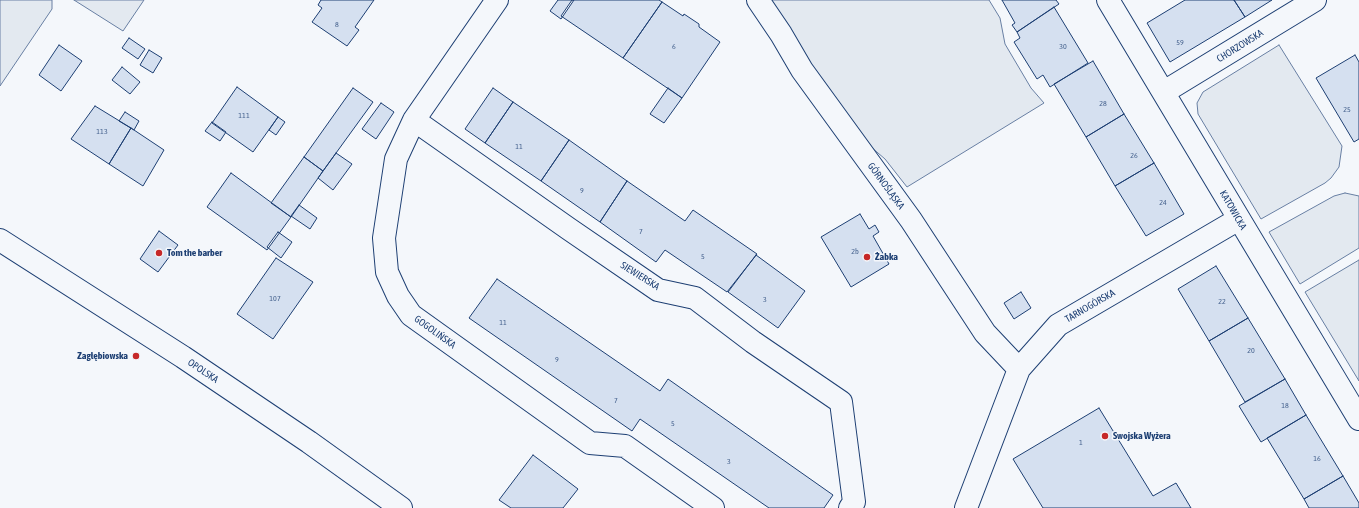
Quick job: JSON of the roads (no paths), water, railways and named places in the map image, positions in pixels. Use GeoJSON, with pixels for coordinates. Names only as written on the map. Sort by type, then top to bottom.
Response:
{"type":"FeatureCollection","features":[{"type":"Feature","properties":{"kind":"street","name":"GOGOLIŃSKA"},"geometry":{"type":"LineString","coordinates":[[497,0],[414,120],[396,159],[384,238],[387,272],[398,296],[412,315],[590,443],[625,446],[713,508]]}},
{"type":"Feature","properties":{"kind":"street","name":"GÓRNOŚLĄSKA"},"geometry":{"type":"LineString","coordinates":[[758,0],[781,34],[802,70],[907,215],[985,333],[1019,369]]}},
{"type":"Feature","properties":{"kind":"street","name":"KATOWICKA"},"geometry":{"type":"LineString","coordinates":[[1108,0],[1359,419]]}},
{"type":"Feature","properties":{"kind":"street","name":"CHORZOWSKA"},"geometry":{"type":"LineString","coordinates":[[1164,92],[1315,0]]}},
{"type":"Feature","properties":{"kind":"street","name":"SIEWIERSKA"},"geometry":{"type":"LineString","coordinates":[[414,120],[658,290],[694,298],[753,342],[841,402],[854,502],[850,508]]}},
{"type":"Feature","properties":{"kind":"street","name":"TARNOGÓRSKA"},"geometry":{"type":"LineString","coordinates":[[966,508],[1019,369],[1058,325],[1239,219]]}},
{"type":"Feature","properties":{"kind":"street","name":"OPOLSKA"},"geometry":{"type":"LineString","coordinates":[[0,240],[183,357],[309,442],[401,508]]}},
{"type":"Feature","properties":{"kind":"place","name":"Tom the barber"},"geometry":{"type":"Point","coordinates":[159,253]}},
{"type":"Feature","properties":{"kind":"place","name":"Żabka"},"geometry":{"type":"Point","coordinates":[867,257]}},
{"type":"Feature","properties":{"kind":"place","name":"Zagłębiowska"},"geometry":{"type":"Point","coordinates":[136,356]}},
{"type":"Feature","properties":{"kind":"place","name":"Swojska Wyżera"},"geometry":{"type":"Point","coordinates":[1105,436]}}]}
